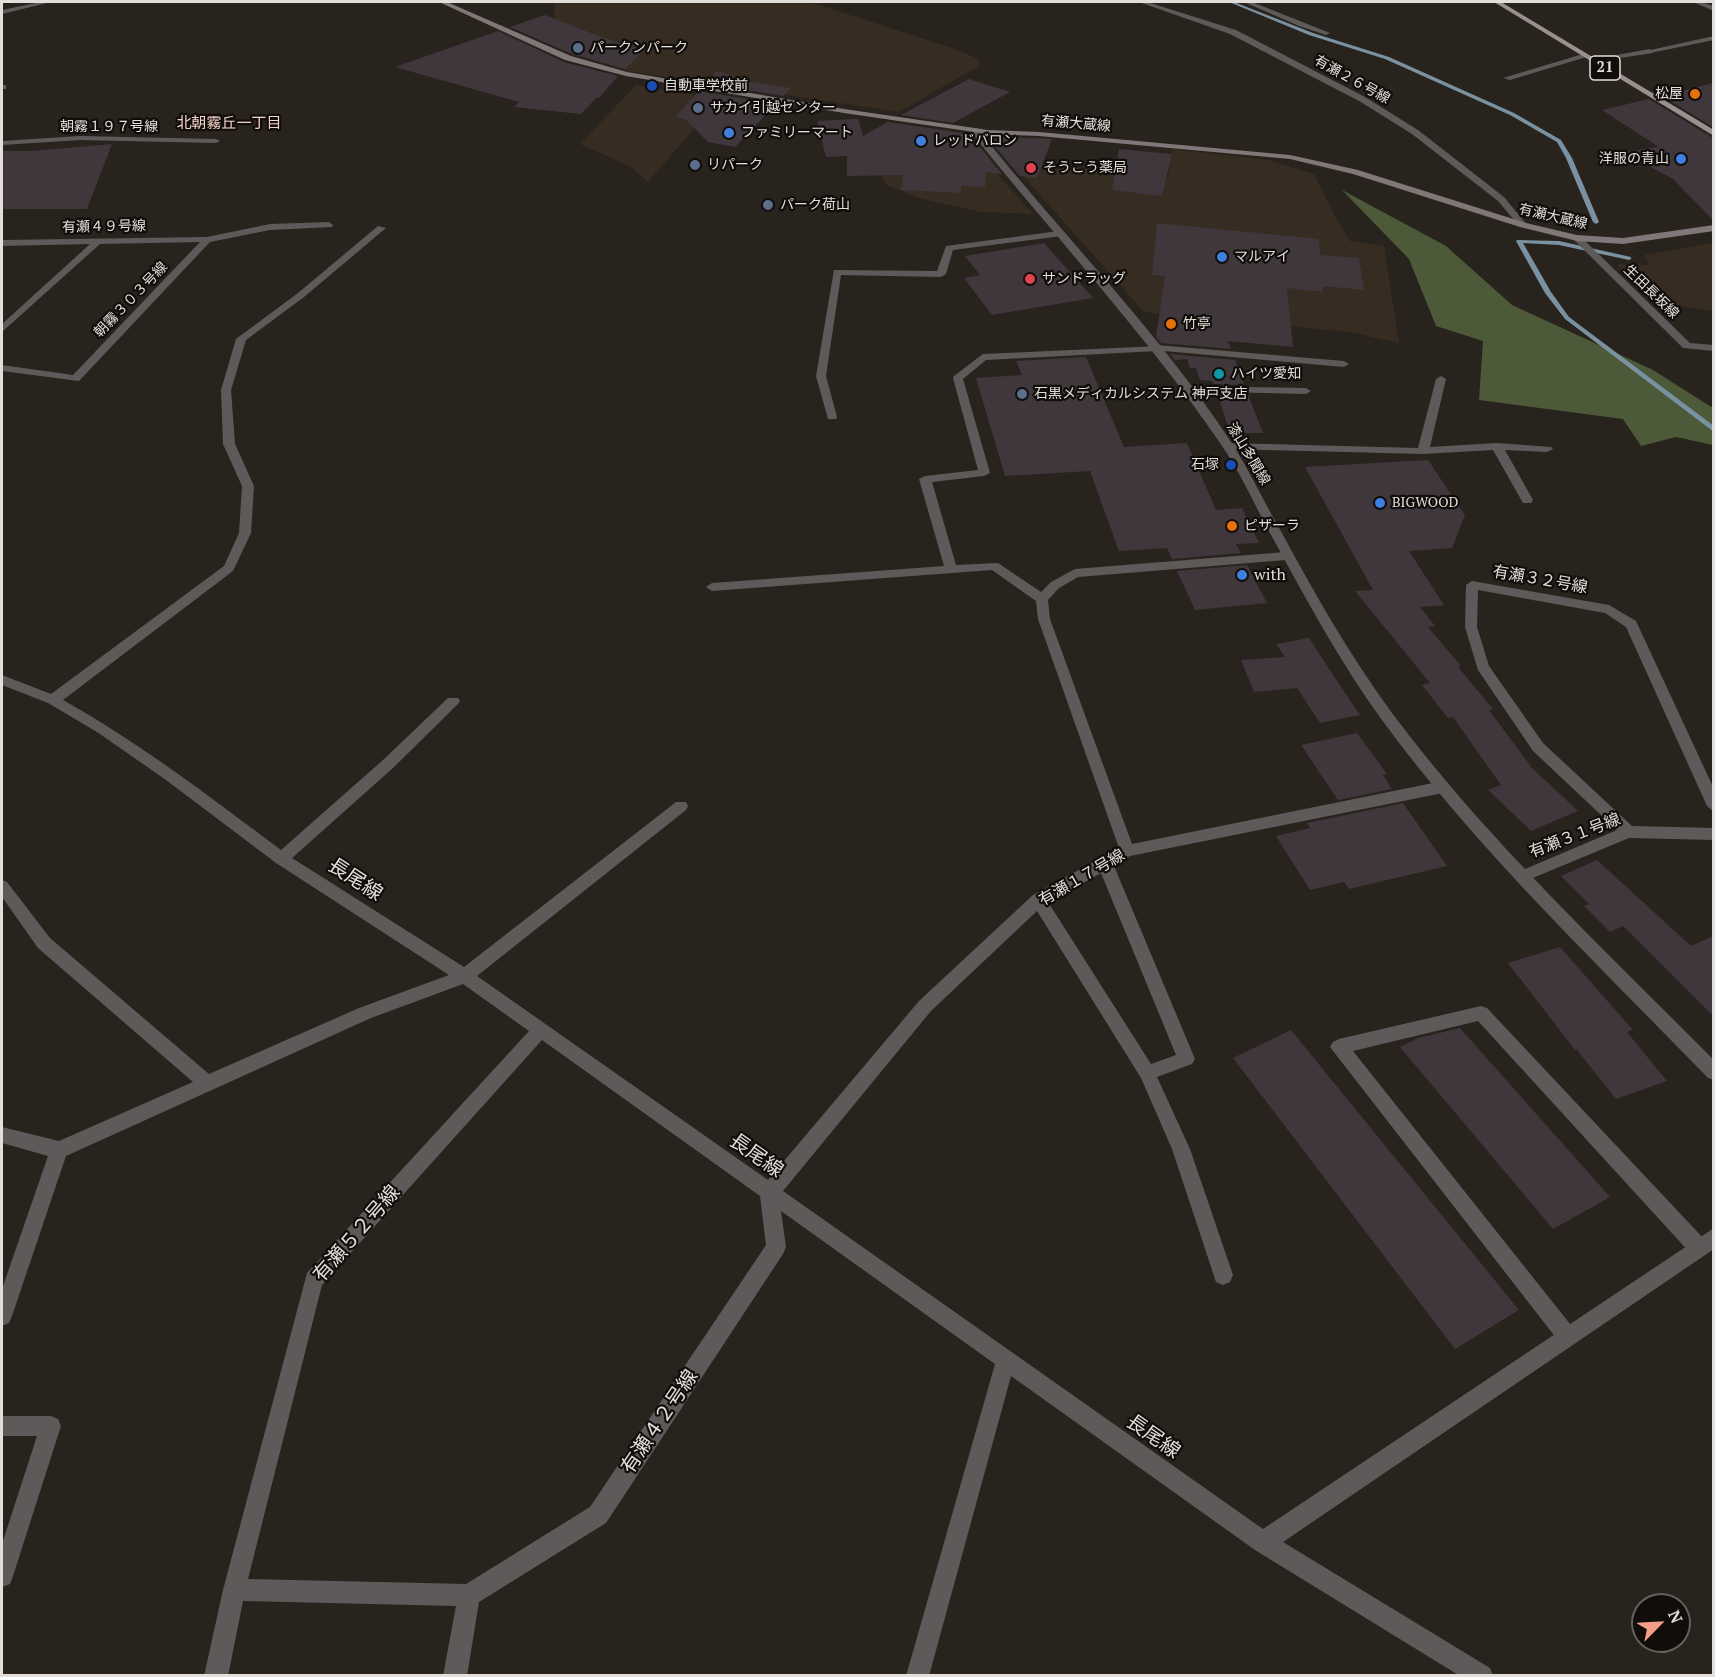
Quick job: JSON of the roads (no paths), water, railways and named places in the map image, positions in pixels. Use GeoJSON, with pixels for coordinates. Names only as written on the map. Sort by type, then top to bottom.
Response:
{"type":"FeatureCollection","features":[{"type":"Feature","properties":{"kind":"main road","name":"有瀬大蔵線"},"geometry":{"type":"LineString","coordinates":[[442,2],[568,58],[626,74],[844,111],[974,130],[1290,157],[1355,172],[1523,225],[1577,238],[1623,241],[1713,228]]}},
{"type":"Feature","properties":{"kind":"main road","name":"21"},"geometry":{"type":"LineString","coordinates":[[1497,2],[1713,134]]}},
{"type":"Feature","properties":{"kind":"street"},"geometry":{"type":"LineString","coordinates":[[2,12],[48,2]]}},
{"type":"Feature","properties":{"kind":"street","name":"有瀬２６号線"},"geometry":{"type":"LineString","coordinates":[[1142,2],[1233,32],[1362,99],[1415,132],[1501,199],[1523,225]]}},
{"type":"Feature","properties":{"kind":"street"},"geometry":{"type":"LineString","coordinates":[[1247,2],[1326,33]]}},
{"type":"Feature","properties":{"kind":"street"},"geometry":{"type":"LineString","coordinates":[[1696,2],[1713,9]]}},
{"type":"Feature","properties":{"kind":"street"},"geometry":{"type":"LineString","coordinates":[[1507,78],[1590,58],[1650,51],[1713,38]]}},
{"type":"Feature","properties":{"kind":"street","name":"漆山多聞線"},"geometry":{"type":"LineString","coordinates":[[974,130],[1157,348],[1228,446],[1286,556],[1330,632],[1387,716],[1443,787],[1523,876],[1713,1072]]}},
{"type":"Feature","properties":{"kind":"street","name":"朝霧１９７号線"},"geometry":{"type":"LineString","coordinates":[[2,143],[81,138],[216,141]]}},
{"type":"Feature","properties":{"kind":"street","name":"有瀬４９号線"},"geometry":{"type":"LineString","coordinates":[[2,243],[207,240],[270,227],[329,225]]}},
{"type":"Feature","properties":{"kind":"street"},"geometry":{"type":"LineString","coordinates":[[53,700],[229,568],[245,533],[248,486],[229,444],[226,390],[241,339],[301,295],[381,228]]}},
{"type":"Feature","properties":{"kind":"street"},"geometry":{"type":"LineString","coordinates":[[832,417],[821,376],[837,272],[941,274],[949,248],[1059,234]]}},
{"type":"Feature","properties":{"kind":"street","name":"生田長坂線"},"geometry":{"type":"LineString","coordinates":[[1577,238],[1687,346],[1713,348]]}},
{"type":"Feature","properties":{"kind":"street","name":"朝霧３０３号線"},"geometry":{"type":"LineString","coordinates":[[2,368],[75,379],[207,240]]}},
{"type":"Feature","properties":{"kind":"street"},"geometry":{"type":"LineString","coordinates":[[2,329],[98,241]]}},
{"type":"Feature","properties":{"kind":"street"},"geometry":{"type":"LineString","coordinates":[[951,570],[924,479],[984,473],[958,378],[983,357],[1157,348],[1344,364]]}},
{"type":"Feature","properties":{"kind":"street"},"geometry":{"type":"LineString","coordinates":[[1423,451],[1441,379]]}},
{"type":"Feature","properties":{"kind":"street"},"geometry":{"type":"LineString","coordinates":[[1187,389],[1306,391]]}},
{"type":"Feature","properties":{"kind":"street"},"geometry":{"type":"LineString","coordinates":[[1228,446],[1423,451],[1497,446],[1547,449]]}},
{"type":"Feature","properties":{"kind":"street"},"geometry":{"type":"LineString","coordinates":[[1497,446],[1527,500]]}},
{"type":"Feature","properties":{"kind":"street"},"geometry":{"type":"LineString","coordinates":[[1042,598],[1055,585],[1075,573],[1286,556]]}},
{"type":"Feature","properties":{"kind":"street"},"geometry":{"type":"LineString","coordinates":[[712,587],[994,566],[1042,598]]}},
{"type":"Feature","properties":{"kind":"street","name":"有瀬３２号線"},"geometry":{"type":"LineString","coordinates":[[1628,832],[1538,747],[1483,667],[1471,627],[1472,585],[1609,609],[1631,624],[1713,806]]}},
{"type":"Feature","properties":{"kind":"street"},"geometry":{"type":"LineString","coordinates":[[1042,598],[1044,619],[1127,851]]}},
{"type":"Feature","properties":{"kind":"street","name":"長尾線"},"geometry":{"type":"LineString","coordinates":[[2,680],[53,700],[102,728],[171,776],[281,859],[465,976],[1263,1542],[1482,1676]]}},
{"type":"Feature","properties":{"kind":"street"},"geometry":{"type":"LineString","coordinates":[[281,859],[388,764],[453,701]]}},
{"type":"Feature","properties":{"kind":"street","name":"有瀬１７号線"},"geometry":{"type":"LineString","coordinates":[[769,1193],[925,1006],[1039,901],[1127,851],[1443,787]]}},
{"type":"Feature","properties":{"kind":"street"},"geometry":{"type":"LineString","coordinates":[[2,1135],[58,1150],[365,1013],[465,976],[681,806]]}},
{"type":"Feature","properties":{"kind":"street","name":"有瀬３１号線"},"geometry":{"type":"LineString","coordinates":[[1523,876],[1628,832],[1713,834]]}},
{"type":"Feature","properties":{"kind":"street"},"geometry":{"type":"LineString","coordinates":[[1105,863],[1186,1059],[1147,1073]]}},
{"type":"Feature","properties":{"kind":"street"},"geometry":{"type":"LineString","coordinates":[[2,886],[44,943],[207,1083]]}},
{"type":"Feature","properties":{"kind":"street"},"geometry":{"type":"LineString","coordinates":[[1039,901],[1147,1073],[1181,1149],[1223,1275]]}},
{"type":"Feature","properties":{"kind":"street"},"geometry":{"type":"LineString","coordinates":[[1263,1542],[1706,1242],[1481,1013],[1339,1047],[1567,1336]]}},
{"type":"Feature","properties":{"kind":"street","name":"有瀬５２号線"},"geometry":{"type":"LineString","coordinates":[[234,1590],[314,1280],[540,1030]]}},
{"type":"Feature","properties":{"kind":"street"},"geometry":{"type":"LineString","coordinates":[[2,1316],[58,1150]]}},
{"type":"Feature","properties":{"kind":"street","name":"有瀬４２号線"},"geometry":{"type":"LineString","coordinates":[[469,1594],[598,1515],[776,1247],[769,1193]]}},
{"type":"Feature","properties":{"kind":"street"},"geometry":{"type":"LineString","coordinates":[[917,1676],[1006,1359]]}},
{"type":"Feature","properties":{"kind":"street"},"geometry":{"type":"LineString","coordinates":[[2,1426],[51,1426],[2,1576]]}},
{"type":"Feature","properties":{"kind":"street"},"geometry":{"type":"LineString","coordinates":[[216,1676],[234,1590],[469,1594],[456,1676]]}},
{"type":"Feature","properties":{"kind":"waterway"},"geometry":{"type":"LineString","coordinates":[[1231,2],[1311,34],[1387,58],[1512,114],[1559,141],[1569,158],[1596,222]]}},
{"type":"Feature","properties":{"kind":"waterway"},"geometry":{"type":"LineString","coordinates":[[1629,258],[1559,243],[1519,241],[1548,293],[1567,318],[1714,430]]}},
{"type":"Feature","properties":{"kind":"place","name":"パークンパーク"},"geometry":{"type":"Point","coordinates":[578,48]}},
{"type":"Feature","properties":{"kind":"place","name":"自動車学校前"},"geometry":{"type":"Point","coordinates":[652,86]}},
{"type":"Feature","properties":{"kind":"place","name":"松屋"},"geometry":{"type":"Point","coordinates":[1695,94]}},
{"type":"Feature","properties":{"kind":"place","name":"サカイ引越センター"},"geometry":{"type":"Point","coordinates":[698,108]}},
{"type":"Feature","properties":{"kind":"place","name":"ファミリーマート"},"geometry":{"type":"Point","coordinates":[729,133]}},
{"type":"Feature","properties":{"kind":"place","name":"レッドバロン"},"geometry":{"type":"Point","coordinates":[921,141]}},
{"type":"Feature","properties":{"kind":"place","name":"洋服の青山"},"geometry":{"type":"Point","coordinates":[1681,159]}},
{"type":"Feature","properties":{"kind":"place","name":"リパーク"},"geometry":{"type":"Point","coordinates":[695,165]}},
{"type":"Feature","properties":{"kind":"place","name":"そうこう薬局"},"geometry":{"type":"Point","coordinates":[1031,168]}},
{"type":"Feature","properties":{"kind":"place","name":"パーク荷山"},"geometry":{"type":"Point","coordinates":[768,205]}},
{"type":"Feature","properties":{"kind":"place","name":"マルアイ"},"geometry":{"type":"Point","coordinates":[1222,257]}},
{"type":"Feature","properties":{"kind":"place","name":"サンドラッグ"},"geometry":{"type":"Point","coordinates":[1030,279]}},
{"type":"Feature","properties":{"kind":"place","name":"竹亭"},"geometry":{"type":"Point","coordinates":[1171,324]}},
{"type":"Feature","properties":{"kind":"place","name":"ハイツ愛知"},"geometry":{"type":"Point","coordinates":[1219,374]}},
{"type":"Feature","properties":{"kind":"place","name":"石黒メディカルシステム 神戸支店"},"geometry":{"type":"Point","coordinates":[1022,394]}},
{"type":"Feature","properties":{"kind":"place","name":"石塚"},"geometry":{"type":"Point","coordinates":[1231,465]}},
{"type":"Feature","properties":{"kind":"place","name":"BIGWOOD"},"geometry":{"type":"Point","coordinates":[1380,503]}},
{"type":"Feature","properties":{"kind":"place","name":"ピザーラ"},"geometry":{"type":"Point","coordinates":[1232,526]}},
{"type":"Feature","properties":{"kind":"place","name":"with"},"geometry":{"type":"Point","coordinates":[1242,575]}},
{"type":"Feature","properties":{"kind":"district","name":"北朝霧丘一丁目"},"geometry":{"type":"Point","coordinates":[229,124]}}]}
